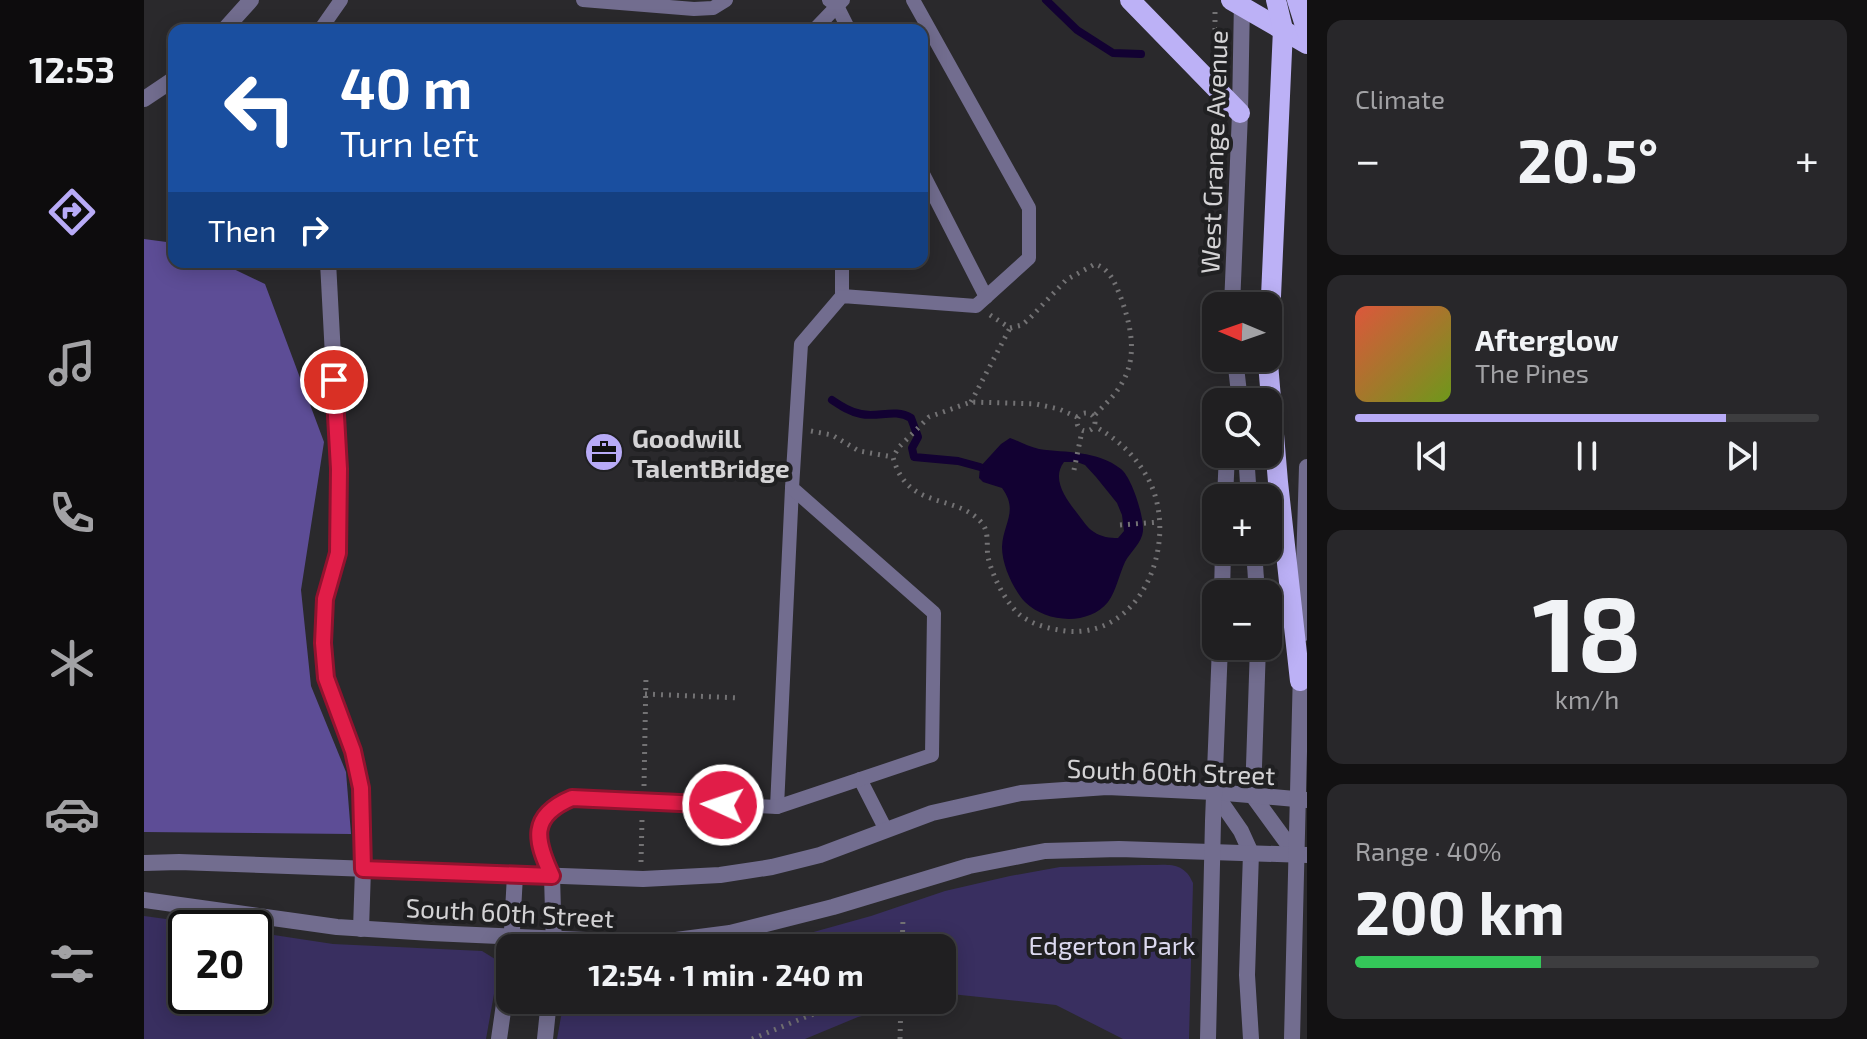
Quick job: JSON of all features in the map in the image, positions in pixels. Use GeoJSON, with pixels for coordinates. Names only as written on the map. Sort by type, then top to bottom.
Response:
{"type":"FeatureCollection","features":[{"type":"Feature","properties":{"kind":"main road"},"geometry":{"type":"LineString","coordinates":[[1130,0],[1240,113]]}},
{"type":"Feature","properties":{"kind":"main road"},"geometry":{"type":"LineString","coordinates":[[1237,3],[1307,44]]}},
{"type":"Feature","properties":{"kind":"main road"},"geometry":{"type":"LineString","coordinates":[[1292,4],[1283,29],[1268,363],[1300,681]]}},
{"type":"Feature","properties":{"kind":"main road"},"geometry":{"type":"LineString","coordinates":[[1292,4],[1307,32]]}},
{"type":"Feature","properties":{"kind":"street"},"geometry":{"type":"LineString","coordinates":[[229,24],[251,0]]}},
{"type":"Feature","properties":{"kind":"street","name":"West Grange Avenue"},"geometry":{"type":"LineString","coordinates":[[1233,292],[1240,113],[1237,3]]}},
{"type":"Feature","properties":{"kind":"street"},"geometry":{"type":"LineString","coordinates":[[144,99],[168,83]]}},
{"type":"Feature","properties":{"kind":"street"},"geometry":{"type":"LineString","coordinates":[[328,268],[339,469],[338,553],[325,599],[323,643],[326,678],[353,751],[361,788],[361,929]]}},
{"type":"Feature","properties":{"kind":"street"},"geometry":{"type":"LineString","coordinates":[[1292,1039],[1301,855],[1303,733],[1300,681],[1307,467]]}},
{"type":"Feature","properties":{"kind":"street"},"geometry":{"type":"LineString","coordinates":[[1208,1039],[1219,660]]}},
{"type":"Feature","properties":{"kind":"street"},"geometry":{"type":"LineString","coordinates":[[1258,660],[1253,796],[1301,855]]}},
{"type":"Feature","properties":{"kind":"street","name":"South 60th Street"},"geometry":{"type":"LineString","coordinates":[[144,863],[643,879],[720,875],[820,855],[932,813],[1021,793],[1107,787],[1302,800]]}},
{"type":"Feature","properties":{"kind":"street"},"geometry":{"type":"LineString","coordinates":[[1214,792],[1241,831],[1251,853],[1247,975],[1251,1039]]}},
{"type":"Feature","properties":{"kind":"street","name":"South 60th Street"},"geometry":{"type":"LineString","coordinates":[[722,934],[833,907],[969,866],[1045,851],[1119,849],[1301,855]]}},
{"type":"Feature","properties":{"kind":"street"},"geometry":{"type":"LineString","coordinates":[[512,934],[515,875]]}},
{"type":"Feature","properties":{"kind":"street"},"geometry":{"type":"LineString","coordinates":[[552,876],[554,934]]}},
{"type":"Feature","properties":{"kind":"street","name":"South 60th Street"},"geometry":{"type":"LineString","coordinates":[[144,900],[337,927],[496,941]]}},
{"type":"Feature","properties":{"kind":"street"},"geometry":{"type":"LineString","coordinates":[[499,1039],[503,1014]]}},
{"type":"Feature","properties":{"kind":"street"},"geometry":{"type":"LineString","coordinates":[[545,1039],[548,1014]]}},
{"type":"Feature","properties":{"kind":"lane"},"geometry":{"type":"LineString","coordinates":[[324,24],[341,0]]}},
{"type":"Feature","properties":{"kind":"lane"},"geometry":{"type":"LineString","coordinates":[[583,0],[694,9],[713,8],[726,0]]}},
{"type":"Feature","properties":{"kind":"lane"},"geometry":{"type":"LineString","coordinates":[[913,0],[926,24]]}},
{"type":"Feature","properties":{"kind":"lane"},"geometry":{"type":"LineString","coordinates":[[819,24],[836,2],[846,24]]}},
{"type":"Feature","properties":{"kind":"lane"},"geometry":{"type":"LineString","coordinates":[[842,296],[981,301],[1029,258],[1029,208],[928,27]]}},
{"type":"Feature","properties":{"kind":"lane"},"geometry":{"type":"LineString","coordinates":[[928,185],[981,301]]}},
{"type":"Feature","properties":{"kind":"lane"},"geometry":{"type":"LineString","coordinates":[[777,807],[801,344],[842,296],[842,268]]}},
{"type":"Feature","properties":{"kind":"lane"},"geometry":{"type":"LineString","coordinates":[[552,876],[543,856],[539,831],[544,815],[555,805],[572,798],[777,807],[932,755],[934,613],[792,488]]}},
{"type":"Feature","properties":{"kind":"lane"},"geometry":{"type":"LineString","coordinates":[[860,779],[886,830]]}},
{"type":"Feature","properties":{"kind":"path"},"geometry":{"type":"LineString","coordinates":[[1223,34],[1215,29],[1237,3]]}},
{"type":"Feature","properties":{"kind":"path"},"geometry":{"type":"LineString","coordinates":[[971,402],[1010,328],[1022,325],[1066,280],[1095,264],[1105,268],[1116,285],[1132,333],[1132,352],[1121,386],[1093,417],[1094,426]]}},
{"type":"Feature","properties":{"kind":"path"},"geometry":{"type":"LineString","coordinates":[[981,301],[1010,328]]}},
{"type":"Feature","properties":{"kind":"path"},"geometry":{"type":"LineString","coordinates":[[1093,417],[1086,413],[1077,417],[1036,404],[971,402],[929,417],[893,457],[895,465],[916,493],[962,510],[985,526],[992,570],[1007,598],[1020,614],[1056,630],[1073,632],[1114,621],[1139,597],[1150,579],[1157,556],[1159,522],[1148,477],[1126,447],[1094,426]]}},
{"type":"Feature","properties":{"kind":"path"},"geometry":{"type":"LineString","coordinates":[[1077,417],[1077,426],[1082,431]]}},
{"type":"Feature","properties":{"kind":"path"},"geometry":{"type":"LineString","coordinates":[[1082,431],[1094,426]]}},
{"type":"Feature","properties":{"kind":"path"},"geometry":{"type":"LineString","coordinates":[[796,431],[822,432],[859,451],[893,457]]}},
{"type":"Feature","properties":{"kind":"path"},"geometry":{"type":"LineString","coordinates":[[1074,470],[1082,431]]}},
{"type":"Feature","properties":{"kind":"path"},"geometry":{"type":"LineString","coordinates":[[1120,525],[1159,522]]}},
{"type":"Feature","properties":{"kind":"path"},"geometry":{"type":"LineString","coordinates":[[643,879],[646,676]]}},
{"type":"Feature","properties":{"kind":"path"},"geometry":{"type":"LineString","coordinates":[[645,694],[740,698]]}},
{"type":"Feature","properties":{"kind":"path"},"geometry":{"type":"LineString","coordinates":[[902,934],[903,919]]}},
{"type":"Feature","properties":{"kind":"path"},"geometry":{"type":"LineString","coordinates":[[752,1039],[814,1014]]}},
{"type":"Feature","properties":{"kind":"path"},"geometry":{"type":"LineString","coordinates":[[900,1039],[901,1014]]}},
{"type":"Feature","properties":{"kind":"green space","name":"Edgerton Park"},"geometry":{"type":"Polygon","coordinates":[[[1165,865],[1178,867],[1189,875],[1193,883],[1189,1039],[1123,1039],[1056,1005],[956,995],[956,934],[806,934],[945,891],[1060,867],[1165,865]]]}},
{"type":"Feature","properties":{"kind":"green space"},"geometry":{"type":"Polygon","coordinates":[[[144,916],[168,919],[168,1014],[272,1014],[272,935],[333,944],[482,951],[495,959],[496,983],[486,1039],[144,1039],[144,916]]]}},
{"type":"Feature","properties":{"kind":"green space"},"geometry":{"type":"Polygon","coordinates":[[[561,1014],[870,1014],[805,1039],[557,1039],[561,1014]]]}},
{"type":"Feature","properties":{"kind":"shaded area"},"geometry":{"type":"Polygon","coordinates":[[[144,239],[168,242],[168,268],[232,268],[265,284],[324,442],[301,590],[311,686],[346,772],[351,834],[144,832],[144,239]]]}},
{"type":"Feature","properties":{"kind":"shaded area"},"geometry":{"type":"Polygon","coordinates":[[[1010,438],[1039,449],[1092,455],[1121,469],[1129,480],[1142,516],[1142,535],[1125,562],[1111,598],[1100,610],[1079,618],[1055,618],[1034,609],[1016,590],[1002,554],[1010,510],[1007,496],[1002,488],[979,478],[980,467],[1010,438]],[[1064,462],[1060,468],[1060,482],[1065,495],[1091,530],[1118,538],[1124,531],[1117,503],[1085,465],[1064,462]]]}},
{"type":"Feature","properties":{"kind":"waterway"},"geometry":{"type":"LineString","coordinates":[[1046,0],[1077,30],[1113,53],[1141,54]]}},
{"type":"Feature","properties":{"kind":"waterway"},"geometry":{"type":"LineString","coordinates":[[832,400],[861,414],[893,413],[911,418],[918,437],[912,448],[914,457],[958,461],[980,467]]}},
{"type":"Feature","properties":{"kind":"place","name":"Goodwill TalentBridge"},"geometry":{"type":"Point","coordinates":[604,452]}},
{"type":"Feature","properties":{"kind":"route"},"geometry":{"type":"LineString","coordinates":[[334,380],[339,469],[338,553],[325,599],[323,643],[326,678],[353,751],[361,788],[363,869],[552,876],[543,856],[539,831],[544,815],[555,805],[572,798],[723,805]]}}]}
